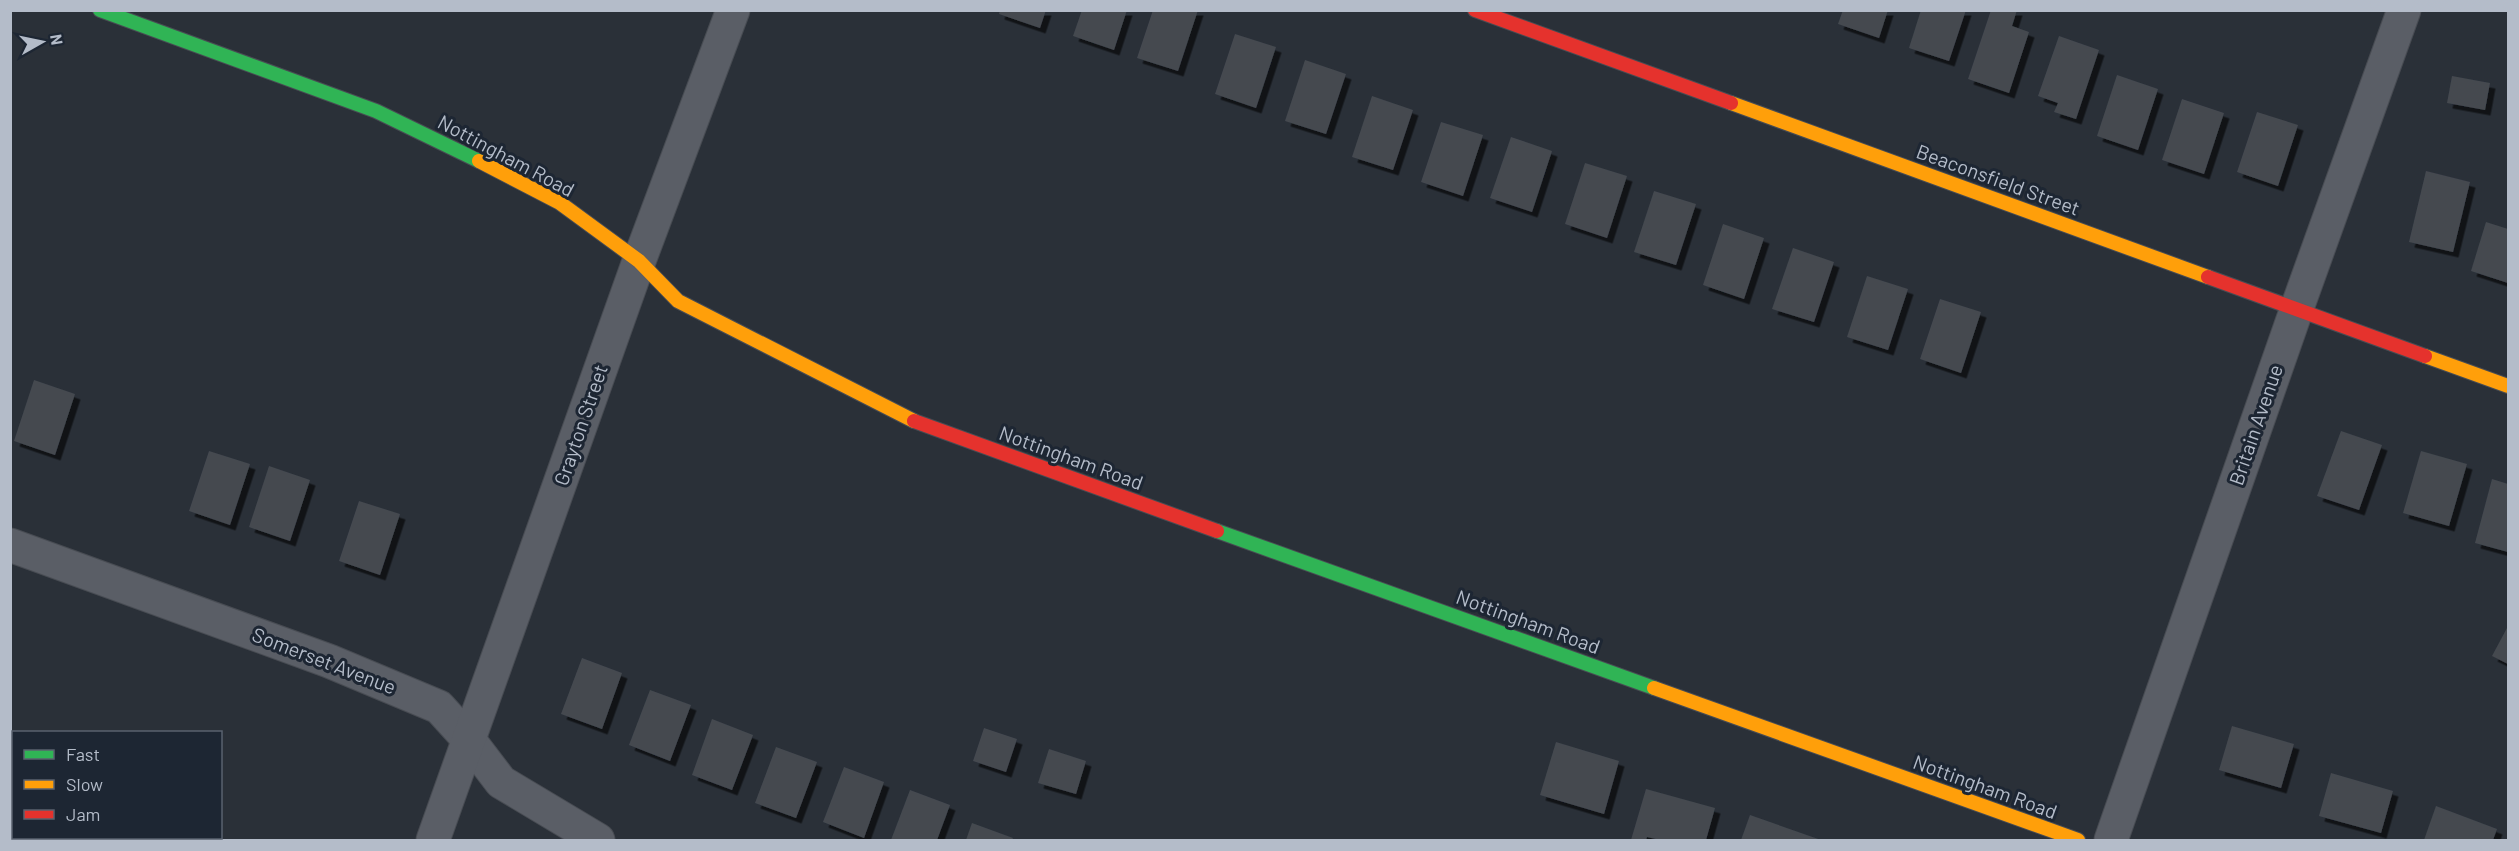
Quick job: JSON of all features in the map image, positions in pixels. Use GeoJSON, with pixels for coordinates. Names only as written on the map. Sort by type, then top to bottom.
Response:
{"type":"FeatureCollection","features":[{"type":"Feature","properties":{"kind":"street","name":"Nottingham Road"},"geometry":{"type":"LineString","coordinates":[[100,10],[376,111],[560,203],[639,261],[678,301],[922,425],[2078,840]]}},
{"type":"Feature","properties":{"kind":"street","name":"Grayton Street"},"geometry":{"type":"LineString","coordinates":[[433,840],[639,261],[733,10]]}},
{"type":"Feature","properties":{"kind":"street","name":"Beaconsfield Street"},"geometry":{"type":"LineString","coordinates":[[1475,10],[2508,386]]}},
{"type":"Feature","properties":{"kind":"street","name":"Britain Avenue"},"geometry":{"type":"LineString","coordinates":[[2111,840],[2404,10]]}},
{"type":"Feature","properties":{"kind":"street","name":"Somerset Avenue"},"geometry":{"type":"LineString","coordinates":[[10,545],[328,661],[439,707],[469,740],[501,782],[598,840]]}},
{"type":"Feature","properties":{"kind":"building"},"geometry":{"type":"Polygon","coordinates":[[[1000,10],[1046,10],[1040,28],[999,14],[1000,10]]]}},
{"type":"Feature","properties":{"kind":"building"},"geometry":{"type":"Polygon","coordinates":[[[1082,10],[1127,10],[1114,50],[1073,36],[1082,10]]]}},
{"type":"Feature","properties":{"kind":"building"},"geometry":{"type":"Polygon","coordinates":[[[1153,10],[1198,10],[1178,71],[1137,58],[1153,10]]]}},
{"type":"Feature","properties":{"kind":"building"},"geometry":{"type":"Polygon","coordinates":[[[1843,10],[1888,10],[1879,38],[1838,24],[1843,10]]]}},
{"type":"Feature","properties":{"kind":"building"},"geometry":{"type":"Polygon","coordinates":[[[1921,10],[1966,10],[1949,61],[1909,48],[1921,10]]]}},
{"type":"Feature","properties":{"kind":"building"},"geometry":{"type":"Polygon","coordinates":[[[1991,10],[2017,10],[2012,26],[2029,32],[2009,93],[1968,79],[1991,10]]]}},
{"type":"Feature","properties":{"kind":"building"},"geometry":{"type":"Polygon","coordinates":[[[1235,34],[1276,47],[1256,108],[1215,94],[1235,34]]]}},
{"type":"Feature","properties":{"kind":"building"},"geometry":{"type":"Polygon","coordinates":[[[2059,36],[2099,50],[2076,119],[2054,112],[2058,103],[2038,96],[2059,36]]]}},
{"type":"Feature","properties":{"kind":"building"},"geometry":{"type":"Polygon","coordinates":[[[1305,60],[1346,74],[1326,134],[1285,121],[1305,60]]]}},
{"type":"Feature","properties":{"kind":"building"},"geometry":{"type":"Polygon","coordinates":[[[2117,75],[2158,89],[2138,150],[2097,136],[2117,75]]]}},
{"type":"Feature","properties":{"kind":"building"},"geometry":{"type":"Polygon","coordinates":[[[2452,76],[2490,83],[2485,110],[2447,103],[2452,76]]]}},
{"type":"Feature","properties":{"kind":"building"},"geometry":{"type":"Polygon","coordinates":[[[1372,96],[1413,110],[1393,170],[1352,157],[1372,96]]]}},
{"type":"Feature","properties":{"kind":"building"},"geometry":{"type":"Polygon","coordinates":[[[2182,99],[2224,113],[2204,174],[2162,160],[2182,99]]]}},
{"type":"Feature","properties":{"kind":"building"},"geometry":{"type":"Polygon","coordinates":[[[2257,112],[2298,125],[2278,186],[2237,172],[2257,112]]]}},
{"type":"Feature","properties":{"kind":"building"},"geometry":{"type":"Polygon","coordinates":[[[1441,122],[1483,135],[1463,196],[1421,182],[1441,122]]]}},
{"type":"Feature","properties":{"kind":"building"},"geometry":{"type":"Polygon","coordinates":[[[1511,137],[1552,151],[1532,212],[1490,198],[1511,137]]]}},
{"type":"Feature","properties":{"kind":"building"},"geometry":{"type":"Polygon","coordinates":[[[1585,163],[1627,176],[1607,238],[1565,224],[1585,163]]]}},
{"type":"Feature","properties":{"kind":"building"},"geometry":{"type":"Polygon","coordinates":[[[2426,171],[2470,182],[2453,252],[2409,242],[2426,171]]]}},
{"type":"Feature","properties":{"kind":"building"},"geometry":{"type":"Polygon","coordinates":[[[1654,191],[1696,204],[1676,265],[1634,252],[1654,191]]]}},
{"type":"Feature","properties":{"kind":"building"},"geometry":{"type":"Polygon","coordinates":[[[2486,222],[2508,229],[2508,283],[2471,271],[2486,222]]]}},
{"type":"Feature","properties":{"kind":"building"},"geometry":{"type":"Polygon","coordinates":[[[1723,224],[1764,238],[1744,299],[1703,285],[1723,224]]]}},
{"type":"Feature","properties":{"kind":"building"},"geometry":{"type":"Polygon","coordinates":[[[1793,248],[1834,262],[1814,322],[1772,309],[1793,248]]]}},
{"type":"Feature","properties":{"kind":"building"},"geometry":{"type":"Polygon","coordinates":[[[1867,276],[1908,289],[1888,350],[1847,337],[1867,276]]]}},
{"type":"Feature","properties":{"kind":"building"},"geometry":{"type":"Polygon","coordinates":[[[1940,299],[1981,312],[1961,373],[1920,359],[1940,299]]]}},
{"type":"Feature","properties":{"kind":"building"},"geometry":{"type":"Polygon","coordinates":[[[34,380],[75,394],[55,455],[14,441],[34,380]]]}},
{"type":"Feature","properties":{"kind":"building"},"geometry":{"type":"Polygon","coordinates":[[[2341,431],[2382,445],[2359,510],[2317,496],[2341,431]]]}},
{"type":"Feature","properties":{"kind":"building"},"geometry":{"type":"Polygon","coordinates":[[[209,451],[250,464],[230,525],[189,511],[209,451]]]}},
{"type":"Feature","properties":{"kind":"building"},"geometry":{"type":"Polygon","coordinates":[[[2421,451],[2467,464],[2449,526],[2403,513],[2421,451]]]}},
{"type":"Feature","properties":{"kind":"building"},"geometry":{"type":"Polygon","coordinates":[[[269,466],[310,480],[290,541],[249,527],[269,466]]]}},
{"type":"Feature","properties":{"kind":"building"},"geometry":{"type":"Polygon","coordinates":[[[2492,479],[2508,484],[2508,552],[2475,543],[2492,479]]]}},
{"type":"Feature","properties":{"kind":"building"},"geometry":{"type":"Polygon","coordinates":[[[359,501],[400,514],[380,575],[339,561],[359,501]]]}},
{"type":"Feature","properties":{"kind":"building"},"geometry":{"type":"Polygon","coordinates":[[[2508,628],[2508,664],[2492,656],[2508,628]]]}},
{"type":"Feature","properties":{"kind":"building"},"geometry":{"type":"Polygon","coordinates":[[[582,658],[622,673],[602,729],[561,714],[582,658]]]}},
{"type":"Feature","properties":{"kind":"building"},"geometry":{"type":"Polygon","coordinates":[[[650,690],[691,705],[670,761],[629,745],[650,690]]]}},
{"type":"Feature","properties":{"kind":"building"},"geometry":{"type":"Polygon","coordinates":[[[712,719],[753,735],[732,790],[692,775],[712,719]]]}},
{"type":"Feature","properties":{"kind":"building"},"geometry":{"type":"Polygon","coordinates":[[[2232,726],[2294,744],[2281,788],[2219,770],[2232,726]]]}},
{"type":"Feature","properties":{"kind":"building"},"geometry":{"type":"Polygon","coordinates":[[[984,728],[1017,739],[1006,772],[973,761],[984,728]]]}},
{"type":"Feature","properties":{"kind":"building"},"geometry":{"type":"Polygon","coordinates":[[[1556,742],[1619,761],[1604,814],[1540,795],[1556,742]]]}},
{"type":"Feature","properties":{"kind":"building"},"geometry":{"type":"Polygon","coordinates":[[[776,747],[817,762],[796,818],[755,803],[776,747]]]}},
{"type":"Feature","properties":{"kind":"building"},"geometry":{"type":"Polygon","coordinates":[[[1049,749],[1086,761],[1076,794],[1038,783],[1049,749]]]}},
{"type":"Feature","properties":{"kind":"building"},"geometry":{"type":"Polygon","coordinates":[[[844,767],[884,782],[864,838],[823,822],[844,767]]]}},
{"type":"Feature","properties":{"kind":"building"},"geometry":{"type":"Polygon","coordinates":[[[2331,773],[2393,791],[2381,833],[2319,816],[2331,773]]]}},
{"type":"Feature","properties":{"kind":"building"},"geometry":{"type":"Polygon","coordinates":[[[1646,789],[1715,808],[1706,840],[1660,840],[1647,837],[1646,840],[1631,840],[1646,789]]]}},
{"type":"Feature","properties":{"kind":"building"},"geometry":{"type":"Polygon","coordinates":[[[910,790],[950,805],[937,840],[891,840],[910,790]]]}},
{"type":"Feature","properties":{"kind":"building"},"geometry":{"type":"Polygon","coordinates":[[[2436,806],[2497,829],[2493,840],[2424,840],[2436,806]]]}},
{"type":"Feature","properties":{"kind":"building"},"geometry":{"type":"Polygon","coordinates":[[[1750,815],[1821,840],[1741,840],[1750,815]]]}},
{"type":"Feature","properties":{"kind":"building"},"geometry":{"type":"Polygon","coordinates":[[[972,823],[1013,838],[1012,840],[966,840],[972,823]]]}},
{"type":"Feature","properties":{"kind":"traffic: fast"},"geometry":{"type":"LineString","coordinates":[[100,10],[376,111],[479,161]]}},
{"type":"Feature","properties":{"kind":"traffic: fast"},"geometry":{"type":"LineString","coordinates":[[1217,531],[1654,688]]}},
{"type":"Feature","properties":{"kind":"traffic: slow"},"geometry":{"type":"LineString","coordinates":[[1731,103],[2208,277]]}},
{"type":"Feature","properties":{"kind":"traffic: slow"},"geometry":{"type":"LineString","coordinates":[[479,161],[560,203],[639,261],[678,301],[914,421]]}},
{"type":"Feature","properties":{"kind":"traffic: slow"},"geometry":{"type":"LineString","coordinates":[[2425,356],[2508,386]]}},
{"type":"Feature","properties":{"kind":"traffic: slow"},"geometry":{"type":"LineString","coordinates":[[1654,688],[2078,840]]}},
{"type":"Feature","properties":{"kind":"traffic: jam"},"geometry":{"type":"LineString","coordinates":[[1475,10],[1731,103]]}},
{"type":"Feature","properties":{"kind":"traffic: jam"},"geometry":{"type":"LineString","coordinates":[[2208,277],[2425,356]]}},
{"type":"Feature","properties":{"kind":"traffic: jam"},"geometry":{"type":"LineString","coordinates":[[914,421],[1217,531]]}}]}
